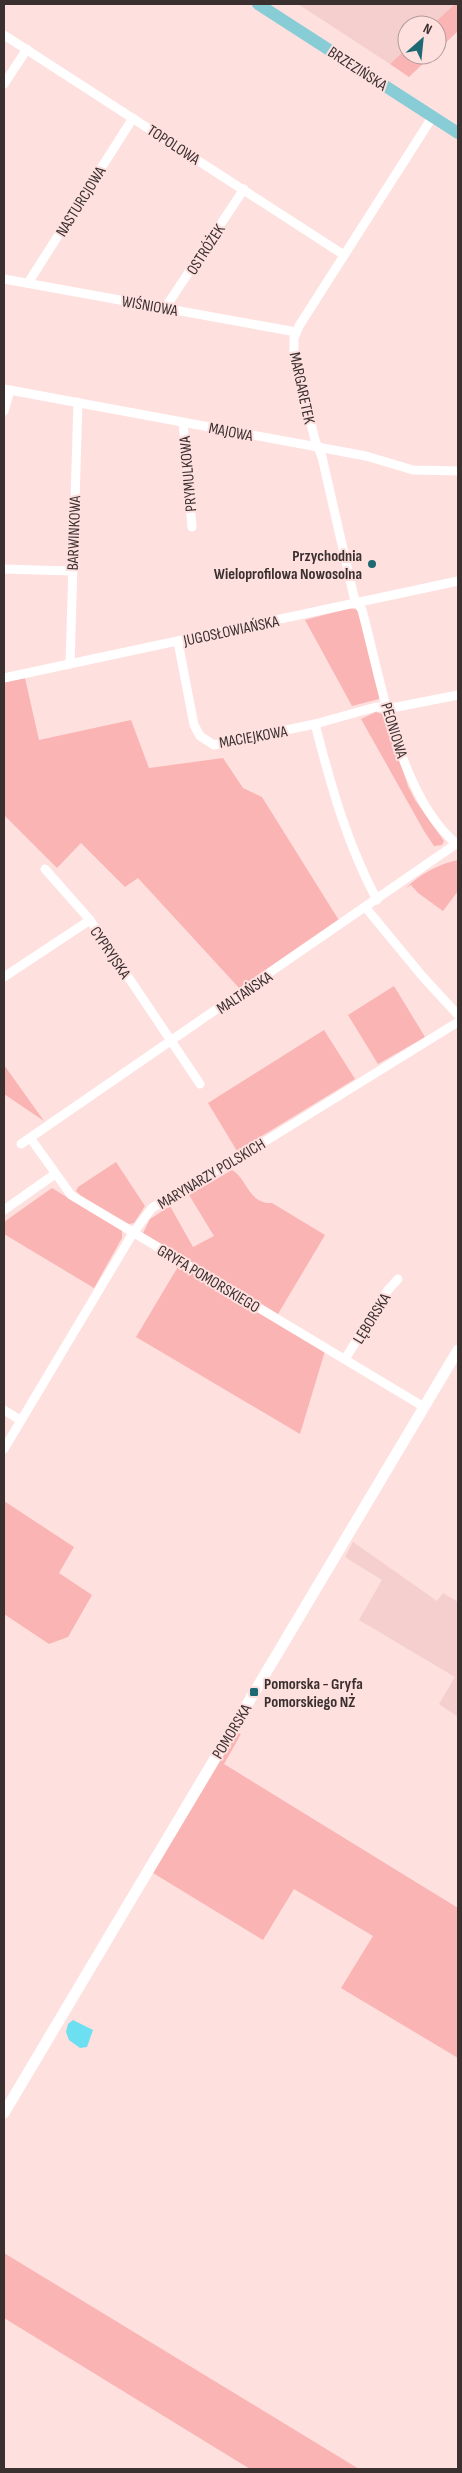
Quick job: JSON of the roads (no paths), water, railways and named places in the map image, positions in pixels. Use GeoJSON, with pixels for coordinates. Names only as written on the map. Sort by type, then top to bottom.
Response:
{"type":"FeatureCollection","features":[{"type":"Feature","properties":{"kind":"main road","name":"BRZEZIŃSKA"},"geometry":{"type":"LineString","coordinates":[[258,4],[458,133]]}},
{"type":"Feature","properties":{"kind":"street","name":"TOPOLOWA"},"geometry":{"type":"LineString","coordinates":[[4,35],[344,255]]}},
{"type":"Feature","properties":{"kind":"street"},"geometry":{"type":"LineString","coordinates":[[4,84],[26,49]]}},
{"type":"Feature","properties":{"kind":"street","name":"MARGARETEK"},"geometry":{"type":"LineString","coordinates":[[358,603],[354,597],[322,457],[294,353],[296,332],[433,116]]}},
{"type":"Feature","properties":{"kind":"street","name":"NASTURCJOWA"},"geometry":{"type":"LineString","coordinates":[[28,283],[133,118]]}},
{"type":"Feature","properties":{"kind":"street","name":"OSTRÓŻEK"},"geometry":{"type":"LineString","coordinates":[[165,308],[244,189]]}},
{"type":"Feature","properties":{"kind":"street","name":"WIŚNIOWA"},"geometry":{"type":"LineString","coordinates":[[4,279],[296,332]]}},
{"type":"Feature","properties":{"kind":"street"},"geometry":{"type":"LineString","coordinates":[[4,411],[7,389]]}},
{"type":"Feature","properties":{"kind":"street","name":"MAJOWA"},"geometry":{"type":"LineString","coordinates":[[7,389],[377,458],[413,470],[458,471]]}},
{"type":"Feature","properties":{"kind":"street","name":"BARWINKOWA"},"geometry":{"type":"LineString","coordinates":[[70,664],[71,571],[78,402]]}},
{"type":"Feature","properties":{"kind":"street","name":"PRYMULKOWA"},"geometry":{"type":"LineString","coordinates":[[183,422],[192,527]]}},
{"type":"Feature","properties":{"kind":"street"},"geometry":{"type":"LineString","coordinates":[[4,569],[71,571]]}},
{"type":"Feature","properties":{"kind":"street","name":"JUGOSŁOWIAŃSKA"},"geometry":{"type":"LineString","coordinates":[[4,678],[458,582]]}},
{"type":"Feature","properties":{"kind":"street","name":"PEONIOWA"},"geometry":{"type":"LineString","coordinates":[[358,603],[362,610],[408,772],[418,795],[435,821],[457,844]]}},
{"type":"Feature","properties":{"kind":"street","name":"MACIEJKOWA"},"geometry":{"type":"LineString","coordinates":[[178,642],[194,725],[200,736],[214,745],[316,724],[376,707],[397,707],[458,695]]}},
{"type":"Feature","properties":{"kind":"street"},"geometry":{"type":"LineString","coordinates":[[316,724],[339,812],[355,854],[377,900]]}},
{"type":"Feature","properties":{"kind":"street","name":"MALTAŃSKA"},"geometry":{"type":"LineString","coordinates":[[21,1144],[457,844]]}},
{"type":"Feature","properties":{"kind":"street","name":"CYPRYJSKA"},"geometry":{"type":"LineString","coordinates":[[44,869],[90,920],[200,1084]]}},
{"type":"Feature","properties":{"kind":"street"},"geometry":{"type":"LineString","coordinates":[[366,908],[423,977],[458,1015]]}},
{"type":"Feature","properties":{"kind":"street"},"geometry":{"type":"LineString","coordinates":[[4,978],[90,920]]}},
{"type":"Feature","properties":{"kind":"street","name":"MARYNARZY POLSKICH"},"geometry":{"type":"LineString","coordinates":[[4,1449],[133,1233],[152,1208],[256,1147],[458,1022]]}},
{"type":"Feature","properties":{"kind":"street"},"geometry":{"type":"LineString","coordinates":[[4,1210],[55,1174],[31,1138]]}},
{"type":"Feature","properties":{"kind":"street","name":"GRYFA POMORSKIEGO"},"geometry":{"type":"LineString","coordinates":[[55,1174],[71,1195],[424,1407]]}},
{"type":"Feature","properties":{"kind":"street","name":"LĘBORSKA"},"geometry":{"type":"LineString","coordinates":[[345,1359],[388,1290],[398,1279]]}},
{"type":"Feature","properties":{"kind":"street","name":"POMORSKA"},"geometry":{"type":"LineString","coordinates":[[4,2112],[458,1350]]}},
{"type":"Feature","properties":{"kind":"street"},"geometry":{"type":"LineString","coordinates":[[4,1410],[20,1420]]}},
{"type":"Feature","properties":{"kind":"water"},"geometry":{"type":"Polygon","coordinates":[[[73,2020],[93,2030],[87,2047],[80,2048],[69,2040],[66,2032],[68,2024],[73,2020]]]}},
{"type":"Feature","properties":{"kind":"place","name":"Przychodnia Wieloprofilowa Nowosolna"},"geometry":{"type":"Point","coordinates":[372,564]}},
{"type":"Feature","properties":{"kind":"place","name":"Pomorska - Gryfa Pomorskiego NŻ"},"geometry":{"type":"Point","coordinates":[254,1692]}}]}
